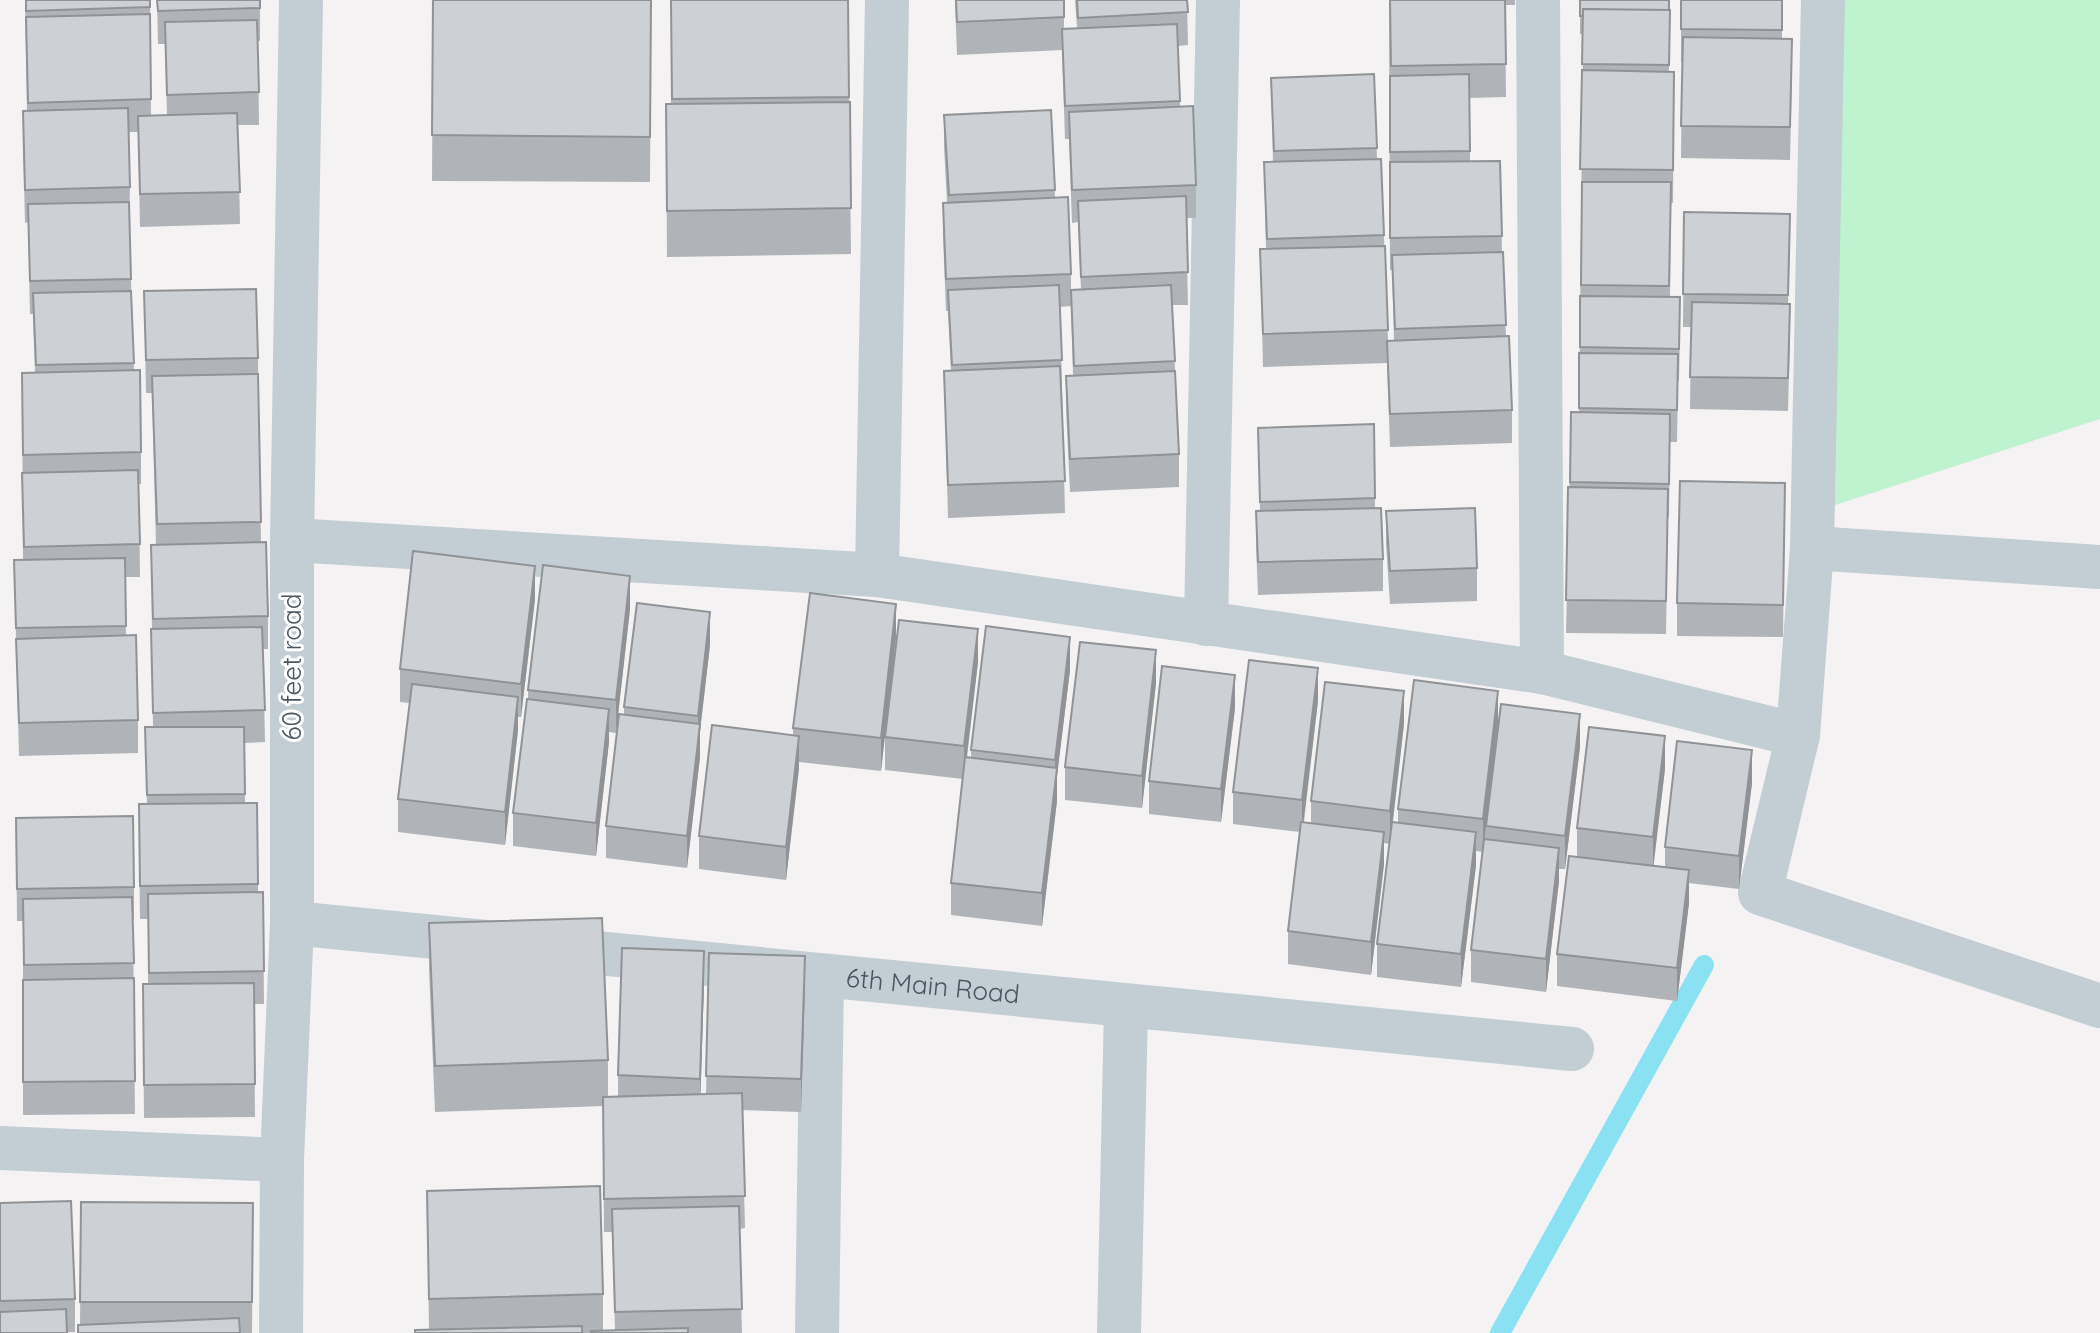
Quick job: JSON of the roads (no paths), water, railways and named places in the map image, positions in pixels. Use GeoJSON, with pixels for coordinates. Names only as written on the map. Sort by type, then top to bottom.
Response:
{"type":"FeatureCollection","features":[{"type":"Feature","properties":{"kind":"street","name":"60 feet road"},"geometry":{"type":"LineString","coordinates":[[281,1333],[282,1160],[292,923],[292,540],[301,0]]}},
{"type":"Feature","properties":{"kind":"street"},"geometry":{"type":"LineString","coordinates":[[877,575],[887,0]]}},
{"type":"Feature","properties":{"kind":"street"},"geometry":{"type":"LineString","coordinates":[[1206,624],[1218,0]]}},
{"type":"Feature","properties":{"kind":"street"},"geometry":{"type":"LineString","coordinates":[[1538,0],[1542,672]]}},
{"type":"Feature","properties":{"kind":"street"},"geometry":{"type":"LineString","coordinates":[[1823,0],[1812,548],[1798,735],[1760,893],[2100,1006]]}},
{"type":"Feature","properties":{"kind":"street"},"geometry":{"type":"LineString","coordinates":[[292,540],[877,575],[1542,672],[1798,735]]}},
{"type":"Feature","properties":{"kind":"street"},"geometry":{"type":"LineString","coordinates":[[1812,548],[2100,567]]}},
{"type":"Feature","properties":{"kind":"street","name":"6th Main Road"},"geometry":{"type":"LineString","coordinates":[[292,923],[1572,1049]]}},
{"type":"Feature","properties":{"kind":"street"},"geometry":{"type":"LineString","coordinates":[[817,1333],[822,977]]}},
{"type":"Feature","properties":{"kind":"street"},"geometry":{"type":"LineString","coordinates":[[1119,1333],[1126,1006]]}},
{"type":"Feature","properties":{"kind":"street"},"geometry":{"type":"LineString","coordinates":[[0,1148],[282,1160]]}},
{"type":"Feature","properties":{"kind":"waterway"},"geometry":{"type":"LineString","coordinates":[[1500,1333],[1704,965]]}}]}
